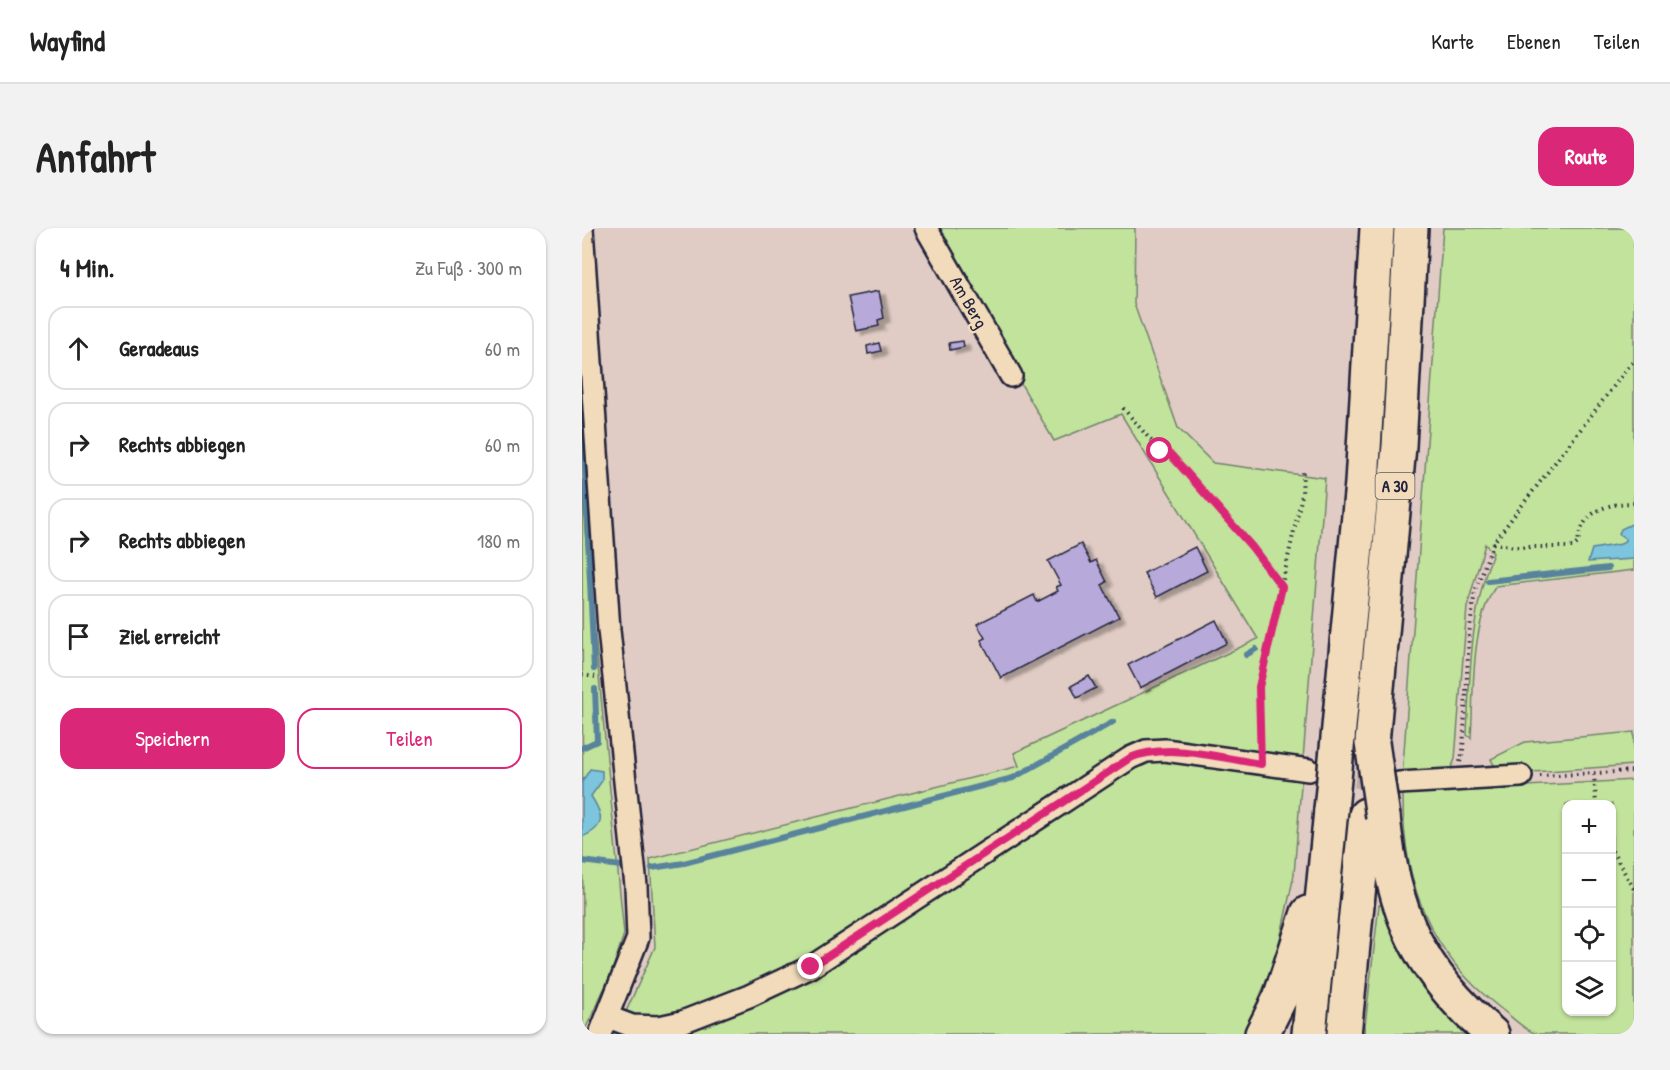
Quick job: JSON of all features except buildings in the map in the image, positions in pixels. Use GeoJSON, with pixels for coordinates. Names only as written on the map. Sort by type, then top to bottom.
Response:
{"type":"FeatureCollection","features":[{"type":"Feature","properties":{"kind":"highway","name":"A 30"},"geometry":{"type":"LineString","coordinates":[[1309,1034],[1329,849],[1362,483],[1377,228]]}},
{"type":"Feature","properties":{"kind":"highway","name":"A 30"},"geometry":{"type":"LineString","coordinates":[[1344,1034],[1374,816],[1372,743],[1399,446],[1411,228]]}},
{"type":"Feature","properties":{"kind":"highway"},"geometry":{"type":"LineString","coordinates":[[1374,816],[1397,896],[1414,942],[1440,984],[1492,1034]]}},
{"type":"Feature","properties":{"kind":"highway"},"geometry":{"type":"LineString","coordinates":[[1262,1034],[1280,998],[1329,849]]}},
{"type":"Feature","properties":{"kind":"street"},"geometry":{"type":"LineString","coordinates":[[582,228],[609,630],[636,886],[638,928],[638,938],[604,1025],[659,1027],[682,1022],[748,996],[811,967],[1130,758],[1146,751],[1165,750],[1309,770]]}},
{"type":"Feature","properties":{"kind":"street","name":"Am Berg"},"geometry":{"type":"LineString","coordinates":[[926,228],[1011,376]]}},
{"type":"Feature","properties":{"kind":"street"},"geometry":{"type":"LineString","coordinates":[[1399,783],[1521,776]]}},
{"type":"Feature","properties":{"kind":"path"},"geometry":{"type":"LineString","coordinates":[[1455,780],[1463,751],[1469,635],[1475,591],[1493,543],[1634,360]]}},
{"type":"Feature","properties":{"kind":"path"},"geometry":{"type":"LineString","coordinates":[[1123,408],[1160,451],[1171,455],[1252,547],[1282,587]]}},
{"type":"Feature","properties":{"kind":"path"},"geometry":{"type":"LineString","coordinates":[[1261,764],[1259,687],[1302,495],[1303,472]]}},
{"type":"Feature","properties":{"kind":"path"},"geometry":{"type":"LineString","coordinates":[[1493,543],[1515,547],[1573,547],[1578,543],[1580,531],[1586,519],[1598,510],[1610,504],[1634,503]]}},
{"type":"Feature","properties":{"kind":"path"},"geometry":{"type":"LineString","coordinates":[[1521,776],[1634,771]]}},
{"type":"Feature","properties":{"kind":"path"},"geometry":{"type":"LineString","coordinates":[[1594,774],[1596,800]]}},
{"type":"Feature","properties":{"kind":"path"},"geometry":{"type":"LineString","coordinates":[[1613,854],[1634,889]]}},
{"type":"Feature","properties":{"kind":"green space"},"geometry":{"type":"Polygon","coordinates":[[[931,228],[1135,228],[1134,304],[1178,428],[1213,463],[1325,478],[1294,875],[1276,958],[1244,1034],[616,1034],[655,947],[650,859],[1019,766],[1014,753],[1258,639],[1121,414],[1054,441],[931,228]]]}},
{"type":"Feature","properties":{"kind":"green space"},"geometry":{"type":"Polygon","coordinates":[[[1443,228],[1634,228],[1634,570],[1496,586],[1488,601],[1477,639],[1471,738],[1467,735],[1472,642],[1485,575],[1493,553],[1485,544],[1467,607],[1455,759],[1448,776],[1402,778],[1443,228]]]}},
{"type":"Feature","properties":{"kind":"green space"},"geometry":{"type":"Polygon","coordinates":[[[582,479],[585,532],[624,934],[611,974],[583,1034],[582,479]]]}},
{"type":"Feature","properties":{"kind":"green space"},"geometry":{"type":"Polygon","coordinates":[[[1634,732],[1634,765],[1517,773],[1496,769],[1491,759],[1525,742],[1634,732]]]}},
{"type":"Feature","properties":{"kind":"green space"},"geometry":{"type":"Polygon","coordinates":[[[1634,780],[1634,1034],[1538,1034],[1518,1023],[1475,987],[1455,964],[1424,913],[1408,856],[1403,793],[1634,780]]]}},
{"type":"Feature","properties":{"kind":"green space"},"geometry":{"type":"Polygon","coordinates":[[[1379,905],[1391,907],[1479,1034],[1364,1034],[1379,905]]]}},
{"type":"Feature","properties":{"kind":"water"},"geometry":{"type":"Polygon","coordinates":[[[1634,523],[1634,559],[1588,562],[1592,549],[1621,544],[1626,539],[1619,534],[1621,529],[1634,523]]]}},
{"type":"Feature","properties":{"kind":"water"},"geometry":{"type":"Polygon","coordinates":[[[590,769],[602,771],[602,781],[591,796],[598,809],[600,820],[595,829],[582,837],[582,782],[590,769]]]}},
{"type":"Feature","properties":{"kind":"waterway"},"geometry":{"type":"LineString","coordinates":[[582,405],[594,669]]}},
{"type":"Feature","properties":{"kind":"waterway"},"geometry":{"type":"LineString","coordinates":[[1488,581],[1608,568]]}},
{"type":"Feature","properties":{"kind":"waterway"},"geometry":{"type":"LineString","coordinates":[[1246,655],[1256,649]]}},
{"type":"Feature","properties":{"kind":"waterway"},"geometry":{"type":"LineString","coordinates":[[582,748],[597,741],[595,689]]}},
{"type":"Feature","properties":{"kind":"waterway"},"geometry":{"type":"LineString","coordinates":[[652,868],[684,863],[1013,778],[1113,722]]}},
{"type":"Feature","properties":{"kind":"waterway"},"geometry":{"type":"LineString","coordinates":[[582,861],[621,866]]}},
{"type":"Feature","properties":{"kind":"tunnel"},"geometry":{"type":"LineString","coordinates":[[1325,772],[1389,782]]}},
{"type":"Feature","properties":{"kind":"route"},"geometry":{"type":"LineString","coordinates":[[811,967],[1130,758],[1146,751],[1165,750],[1261,764],[1259,687],[1282,587],[1252,547],[1171,455],[1160,451]]}}]}
